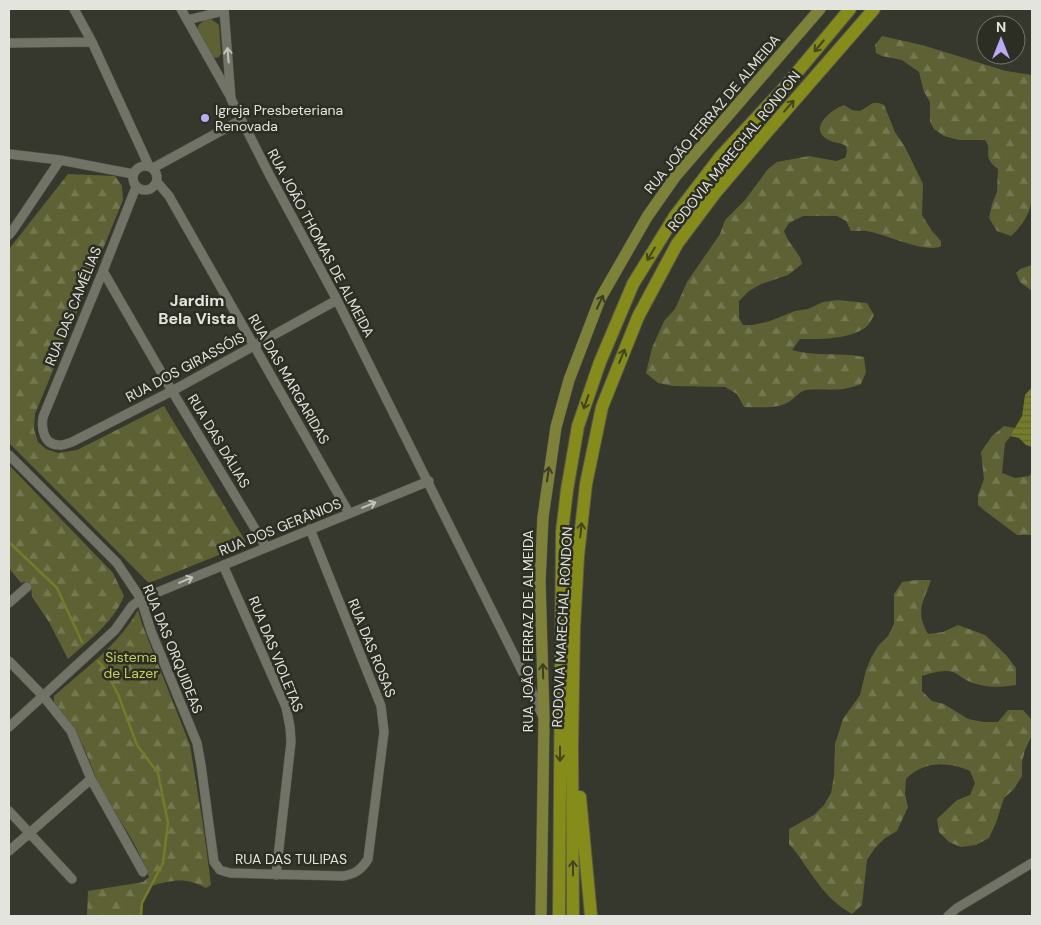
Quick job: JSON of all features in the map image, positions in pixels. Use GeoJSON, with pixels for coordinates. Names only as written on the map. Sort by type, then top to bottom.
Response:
{"type":"FeatureCollection","features":[{"type":"Feature","properties":{"kind":"highway","name":"RODOVIA MARECHAL RONDON"},"geometry":{"type":"LineString","coordinates":[[559,916],[562,532],[578,426],[600,362],[633,284],[675,216],[721,156],[783,89],[850,9]]}},
{"type":"Feature","properties":{"kind":"highway","name":"RODOVIA MARECHAL RONDON"},"geometry":{"type":"LineString","coordinates":[[573,916],[572,744],[574,628],[578,556],[586,484],[602,407],[638,317],[677,244],[716,192],[874,9]]}},
{"type":"Feature","properties":{"kind":"highway"},"geometry":{"type":"LineString","coordinates":[[572,744],[579,777],[591,916]]}},
{"type":"Feature","properties":{"kind":"main road","name":"RUA JOÃO FERRAZ DE ALMEIDA"},"geometry":{"type":"LineString","coordinates":[[541,916],[544,720],[540,581],[542,517],[556,427],[569,380],[600,300],[647,217],[675,177],[820,9]]}},
{"type":"Feature","properties":{"kind":"street"},"geometry":{"type":"LineString","coordinates":[[74,9],[92,42],[151,167],[157,175],[156,182],[152,188],[144,190],[136,187],[133,182],[133,174],[138,167],[151,167],[241,120]]}},
{"type":"Feature","properties":{"kind":"street"},"geometry":{"type":"LineString","coordinates":[[181,9],[231,99]]}},
{"type":"Feature","properties":{"kind":"street"},"geometry":{"type":"LineString","coordinates":[[187,20],[224,10]]}},
{"type":"Feature","properties":{"kind":"street","name":"RUA JOÃO THOMAS DE ALMEIDA"},"geometry":{"type":"LineString","coordinates":[[224,10],[231,99],[337,300],[429,481],[530,687],[544,720]]}},
{"type":"Feature","properties":{"kind":"street"},"geometry":{"type":"LineString","coordinates":[[9,43],[92,42]]}},
{"type":"Feature","properties":{"kind":"street"},"geometry":{"type":"LineString","coordinates":[[9,154],[60,160],[133,174]]}},
{"type":"Feature","properties":{"kind":"street"},"geometry":{"type":"LineString","coordinates":[[9,235],[60,160]]}},
{"type":"Feature","properties":{"kind":"street","name":"RUA DAS MARGARIDAS"},"geometry":{"type":"LineString","coordinates":[[156,182],[169,196],[349,514]]}},
{"type":"Feature","properties":{"kind":"street","name":"RUA DAS CAMÉLIAS"},"geometry":{"type":"LineString","coordinates":[[44,437],[41,426],[43,416],[104,271],[136,187]]}},
{"type":"Feature","properties":{"kind":"street","name":"RUA DAS DÁLIAS"},"geometry":{"type":"LineString","coordinates":[[104,271],[172,391],[266,547]]}},
{"type":"Feature","properties":{"kind":"street","name":"RUA DOS GIRASSÓIS"},"geometry":{"type":"LineString","coordinates":[[44,437],[60,446],[72,442],[172,391],[337,300]]}},
{"type":"Feature","properties":{"kind":"street","name":"RUA DAS ORQUIDEAS"},"geometry":{"type":"LineString","coordinates":[[9,455],[117,563],[141,598],[151,631],[197,743],[202,766],[214,862],[220,870]]}},
{"type":"Feature","properties":{"kind":"street","name":"RUA DOS GERÂNIOS"},"geometry":{"type":"LineString","coordinates":[[141,598],[429,481]]}},
{"type":"Feature","properties":{"kind":"street","name":"RUA DAS ROSAS"},"geometry":{"type":"LineString","coordinates":[[310,529],[381,706],[384,732],[368,859],[362,869]]}},
{"type":"Feature","properties":{"kind":"street","name":"RUA DAS VIOLETAS"},"geometry":{"type":"LineString","coordinates":[[223,565],[286,708],[290,727],[291,742],[276,875]]}},
{"type":"Feature","properties":{"kind":"street"},"geometry":{"type":"LineString","coordinates":[[9,603],[27,587]]}},
{"type":"Feature","properties":{"kind":"street"},"geometry":{"type":"LineString","coordinates":[[9,727],[115,630],[132,606],[141,598]]}},
{"type":"Feature","properties":{"kind":"street"},"geometry":{"type":"LineString","coordinates":[[9,661],[43,696],[71,731],[91,779],[144,872]]}},
{"type":"Feature","properties":{"kind":"street"},"geometry":{"type":"LineString","coordinates":[[9,851],[91,779]]}},
{"type":"Feature","properties":{"kind":"street"},"geometry":{"type":"LineString","coordinates":[[9,811],[72,879]]}},
{"type":"Feature","properties":{"kind":"street"},"geometry":{"type":"LineString","coordinates":[[948,916],[958,908],[1032,864]]}},
{"type":"Feature","properties":{"kind":"street","name":"RUA DAS TULIPAS"},"geometry":{"type":"LineString","coordinates":[[220,870],[230,873],[343,876],[353,874],[362,869]]}},
{"type":"Feature","properties":{"kind":"green space"},"geometry":{"type":"Polygon","coordinates":[[[211,19],[219,25],[221,54],[215,58],[198,32],[198,26],[204,20],[211,19]]]}},
{"type":"Feature","properties":{"kind":"green space"},"geometry":{"type":"Polygon","coordinates":[[[882,36],[922,45],[976,62],[976,65],[987,65],[1006,71],[1032,75],[1032,198],[1030,209],[1025,219],[1011,236],[997,231],[989,218],[997,192],[998,169],[988,157],[988,147],[985,140],[959,140],[944,136],[934,129],[930,122],[930,102],[924,92],[919,72],[902,60],[876,53],[875,45],[882,36]]]}},
{"type":"Feature","properties":{"kind":"green space"},"geometry":{"type":"Polygon","coordinates":[[[873,103],[884,105],[895,132],[905,147],[923,184],[922,215],[941,241],[941,246],[926,248],[869,231],[851,231],[846,221],[837,216],[803,216],[789,223],[784,231],[802,264],[788,275],[761,284],[749,291],[739,301],[739,318],[743,325],[770,321],[795,311],[808,309],[823,302],[838,300],[867,303],[874,315],[865,328],[842,337],[800,339],[792,350],[864,357],[866,372],[861,384],[839,389],[806,390],[787,403],[777,406],[744,407],[737,394],[725,387],[673,386],[658,383],[646,373],[652,348],[664,321],[675,309],[687,282],[720,234],[725,220],[745,200],[768,169],[777,162],[809,156],[836,161],[845,158],[846,146],[829,140],[822,135],[820,130],[821,124],[828,115],[839,107],[844,105],[852,110],[860,111],[873,103]]]}},
{"type":"Feature","properties":{"kind":"green space"},"geometry":{"type":"Polygon","coordinates":[[[68,174],[115,176],[122,186],[123,200],[35,414],[34,429],[38,442],[46,449],[58,453],[77,450],[164,406],[246,542],[239,547],[149,583],[9,443],[9,249],[68,174]]]}},
{"type":"Feature","properties":{"kind":"green space"},"geometry":{"type":"Polygon","coordinates":[[[1032,265],[1032,291],[1020,282],[1016,273],[1020,269],[1032,265]]]}},
{"type":"Feature","properties":{"kind":"green space"},"geometry":{"type":"Polygon","coordinates":[[[1004,426],[1015,428],[1015,431],[1005,443],[1002,473],[1015,478],[1029,476],[1032,472],[1032,535],[1017,535],[978,505],[978,495],[984,479],[981,452],[992,436],[1004,426]]]}},
{"type":"Feature","properties":{"kind":"green space","name":"Sistema de Lazer"},"geometry":{"type":"Polygon","coordinates":[[[9,465],[113,573],[124,596],[114,615],[107,623],[68,659],[49,622],[32,597],[31,586],[29,583],[21,583],[9,568],[9,465]]]}},
{"type":"Feature","properties":{"kind":"green space"},"geometry":{"type":"Polygon","coordinates":[[[931,580],[923,601],[921,613],[928,634],[943,632],[958,625],[985,635],[1006,655],[1016,668],[1016,685],[985,686],[972,683],[953,672],[941,671],[922,676],[922,691],[932,701],[944,704],[968,719],[983,722],[998,722],[1008,710],[1023,710],[1032,720],[1032,735],[1022,762],[1022,776],[1014,789],[1004,798],[989,838],[976,845],[961,847],[949,842],[939,832],[937,819],[957,800],[970,795],[975,783],[970,771],[953,765],[936,764],[920,769],[906,779],[905,794],[908,807],[897,831],[885,838],[867,860],[862,905],[852,914],[828,896],[789,844],[789,829],[814,815],[824,805],[831,793],[834,776],[835,744],[843,719],[860,695],[871,658],[878,646],[888,636],[894,624],[894,594],[902,582],[931,580]]]}},
{"type":"Feature","properties":{"kind":"green space"},"geometry":{"type":"Polygon","coordinates":[[[138,610],[190,745],[211,885],[206,888],[192,882],[173,881],[151,886],[142,903],[141,916],[87,916],[88,891],[143,882],[149,877],[133,842],[100,786],[79,738],[55,706],[54,696],[111,646],[138,610]]]}},
{"type":"Feature","properties":{"kind":"shaded area"},"geometry":{"type":"Polygon","coordinates":[[[1032,387],[1032,447],[1026,445],[1019,438],[1010,436],[1022,416],[1025,395],[1032,387]]]}},
{"type":"Feature","properties":{"kind":"waterway"},"geometry":{"type":"LineString","coordinates":[[9,542],[57,588],[82,642]]}},
{"type":"Feature","properties":{"kind":"waterway"},"geometry":{"type":"LineString","coordinates":[[98,661],[104,668],[118,694],[137,745],[158,773],[168,823],[163,863],[142,903],[141,916]]}},
{"type":"Feature","properties":{"kind":"place","name":"Igreja Presbeteriana Renovada"},"geometry":{"type":"Point","coordinates":[205,118]}},
{"type":"Feature","properties":{"kind":"district","name":"Jardim Bela Vista"},"geometry":{"type":"Point","coordinates":[197,309]}}]}
